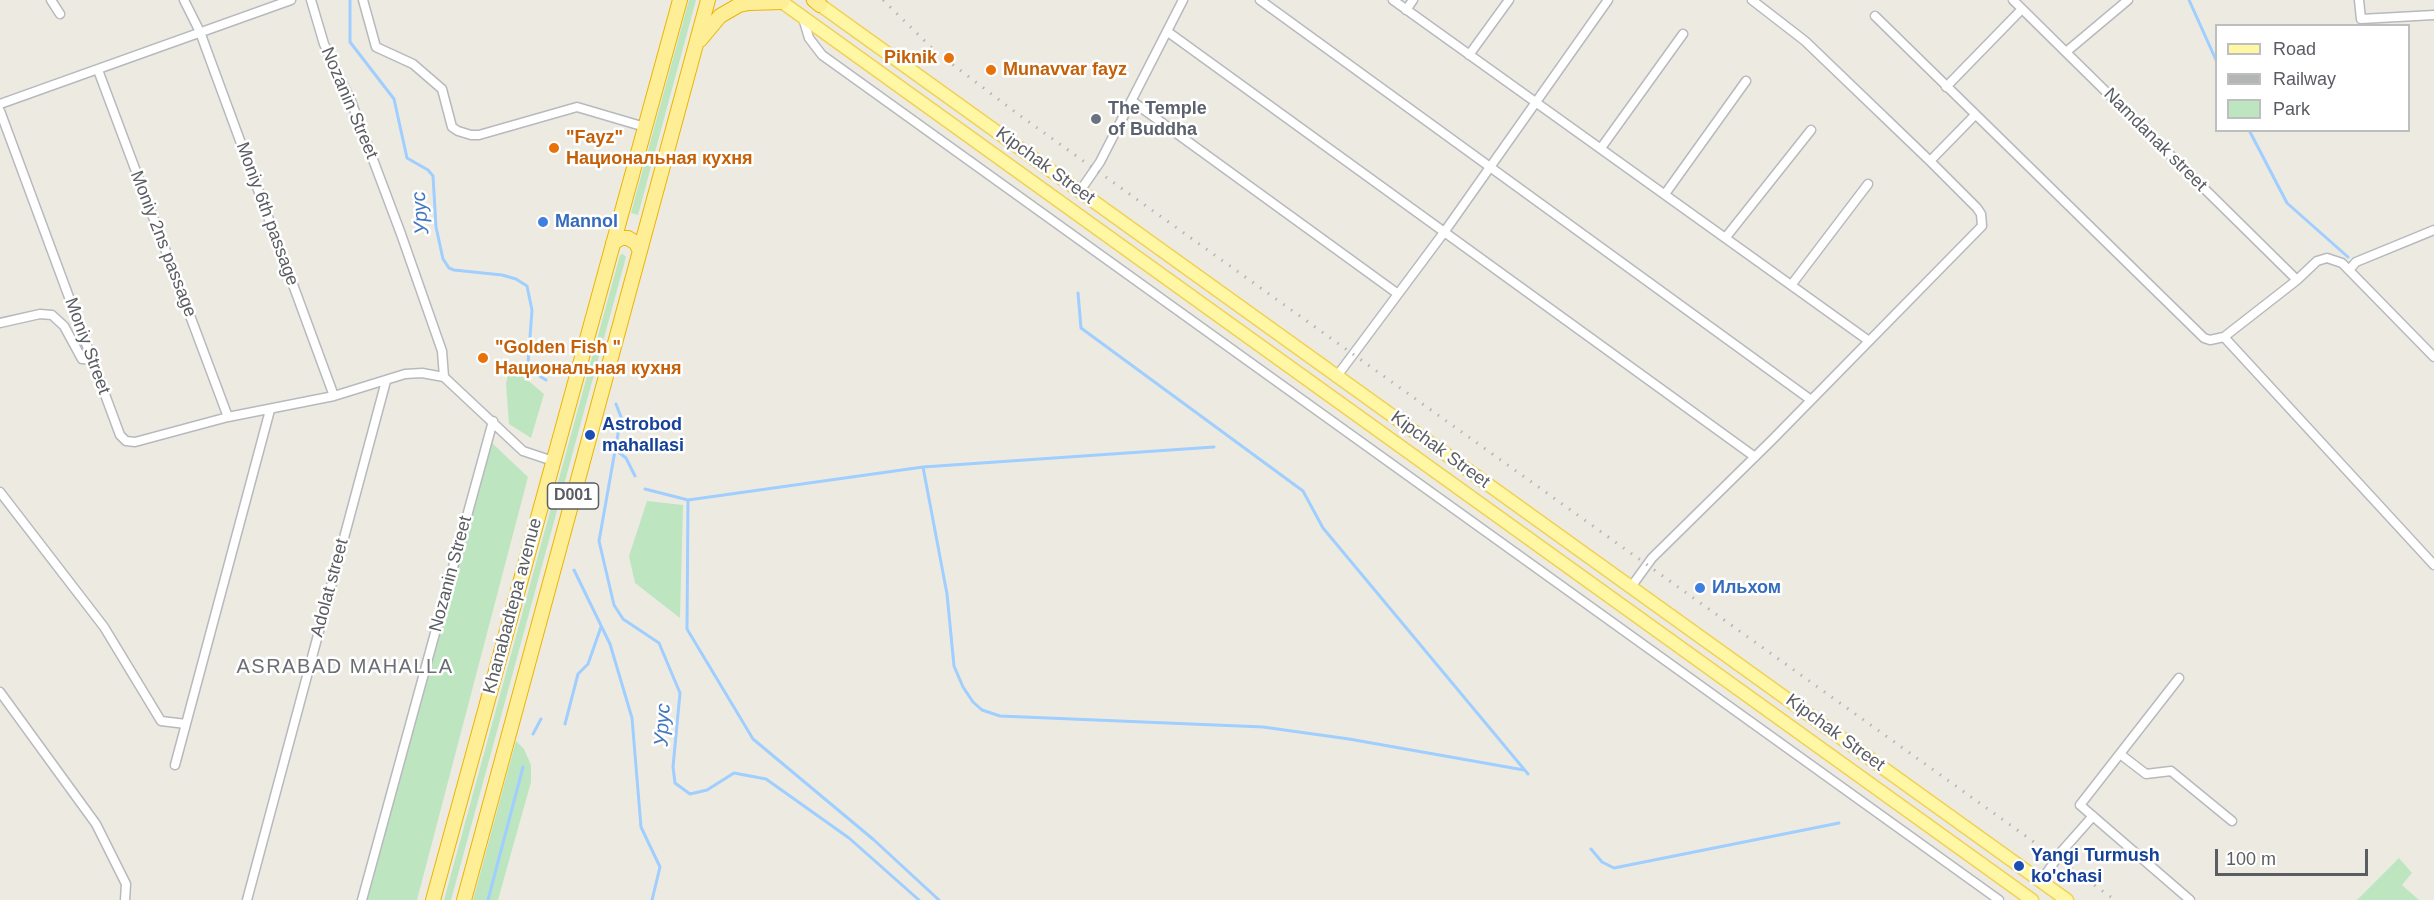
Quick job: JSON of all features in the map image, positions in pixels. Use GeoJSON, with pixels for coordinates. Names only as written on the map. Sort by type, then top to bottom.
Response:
{"type":"FeatureCollection","features":[{"type":"Feature","properties":{"kind":"highway","name":"Khanabadtepa avenue"},"geometry":{"type":"LineString","coordinates":[[432,900],[680,0]]}},
{"type":"Feature","properties":{"kind":"highway","name":"Khanabadtepa avenue"},"geometry":{"type":"LineString","coordinates":[[464,900],[708,0]]}},
{"type":"Feature","properties":{"kind":"highway"},"geometry":{"type":"LineString","coordinates":[[694,50],[709,27],[727,11],[749,3],[780,1]]}},
{"type":"Feature","properties":{"kind":"highway"},"geometry":{"type":"LineString","coordinates":[[614,243],[621,238],[628,238],[636,243],[640,251]]}},
{"type":"Feature","properties":{"kind":"main road","name":"Kipchak Street"},"geometry":{"type":"LineString","coordinates":[[780,1],[2032,900]]}},
{"type":"Feature","properties":{"kind":"main road","name":"Kipchak Street"},"geometry":{"type":"LineString","coordinates":[[816,2],[2067,900]]}},
{"type":"Feature","properties":{"kind":"main road"},"geometry":{"type":"LineString","coordinates":[[1052,196],[1063,180]]}},
{"type":"Feature","properties":{"kind":"street"},"geometry":{"type":"LineString","coordinates":[[51,0],[60,14]]}},
{"type":"Feature","properties":{"kind":"street","name":"Moniy 6th passage"},"geometry":{"type":"LineString","coordinates":[[184,0],[200,32],[334,396]]}},
{"type":"Feature","properties":{"kind":"street"},"geometry":{"type":"LineString","coordinates":[[0,104],[291,0]]}},
{"type":"Feature","properties":{"kind":"street","name":"Nozanin Street"},"geometry":{"type":"LineString","coordinates":[[311,0],[324,44],[351,101],[405,245],[442,351],[444,377]]}},
{"type":"Feature","properties":{"kind":"street"},"geometry":{"type":"LineString","coordinates":[[363,0],[376,47],[413,64],[442,89],[452,127],[458,131],[479,135],[577,106],[645,127]]}},
{"type":"Feature","properties":{"kind":"street"},"geometry":{"type":"LineString","coordinates":[[1080,191],[1100,162],[1183,0]]}},
{"type":"Feature","properties":{"kind":"street"},"geometry":{"type":"LineString","coordinates":[[1260,0],[1811,400]]}},
{"type":"Feature","properties":{"kind":"street"},"geometry":{"type":"LineString","coordinates":[[1393,0],[1869,341]]}},
{"type":"Feature","properties":{"kind":"street"},"geometry":{"type":"LineString","coordinates":[[1406,10],[1413,0]]}},
{"type":"Feature","properties":{"kind":"street"},"geometry":{"type":"LineString","coordinates":[[1469,55],[1509,0]]}},
{"type":"Feature","properties":{"kind":"street"},"geometry":{"type":"LineString","coordinates":[[1337,376],[1444,231],[1608,0]]}},
{"type":"Feature","properties":{"kind":"street"},"geometry":{"type":"LineString","coordinates":[[1631,587],[1652,558],[1755,457],[1982,226],[1981,214],[1977,208],[1930,161],[1804,41],[1752,0]]}},
{"type":"Feature","properties":{"kind":"street","name":"Namdanak street"},"geometry":{"type":"LineString","coordinates":[[2013,0],[2297,280]]}},
{"type":"Feature","properties":{"kind":"street"},"geometry":{"type":"LineString","coordinates":[[2066,52],[2127,0]]}},
{"type":"Feature","properties":{"kind":"street"},"geometry":{"type":"LineString","coordinates":[[2359,0],[2361,22],[2434,15]]}},
{"type":"Feature","properties":{"kind":"street"},"geometry":{"type":"LineString","coordinates":[[1946,87],[2022,9]]}},
{"type":"Feature","properties":{"kind":"street"},"geometry":{"type":"LineString","coordinates":[[1875,16],[2199,334],[2210,340],[2224,337],[2322,259],[2334,259],[2349,270],[2434,357]]}},
{"type":"Feature","properties":{"kind":"street"},"geometry":{"type":"LineString","coordinates":[[803,17],[809,38],[822,55],[1999,900]]}},
{"type":"Feature","properties":{"kind":"street"},"geometry":{"type":"LineString","coordinates":[[1168,32],[1755,457]]}},
{"type":"Feature","properties":{"kind":"street"},"geometry":{"type":"LineString","coordinates":[[1601,148],[1683,34]]}},
{"type":"Feature","properties":{"kind":"street","name":"Moniy 2ns passage"},"geometry":{"type":"LineString","coordinates":[[98,70],[228,417]]}},
{"type":"Feature","properties":{"kind":"street"},"geometry":{"type":"LineString","coordinates":[[1665,194],[1746,81]]}},
{"type":"Feature","properties":{"kind":"street"},"geometry":{"type":"LineString","coordinates":[[1132,101],[1398,294]]}},
{"type":"Feature","properties":{"kind":"street","name":"Moniy Street"},"geometry":{"type":"LineString","coordinates":[[0,111],[120,435],[126,441],[135,442],[228,417],[334,396],[414,372],[444,377]]}},
{"type":"Feature","properties":{"kind":"street"},"geometry":{"type":"LineString","coordinates":[[1930,161],[1975,115]]}},
{"type":"Feature","properties":{"kind":"street"},"geometry":{"type":"LineString","coordinates":[[1726,237],[1811,130]]}},
{"type":"Feature","properties":{"kind":"street"},"geometry":{"type":"LineString","coordinates":[[1792,284],[1868,184]]}},
{"type":"Feature","properties":{"kind":"street"},"geometry":{"type":"LineString","coordinates":[[2349,270],[2356,262],[2434,230]]}},
{"type":"Feature","properties":{"kind":"street"},"geometry":{"type":"LineString","coordinates":[[0,323],[40,314],[52,315],[64,326],[82,359],[93,360]]}},
{"type":"Feature","properties":{"kind":"street"},"geometry":{"type":"LineString","coordinates":[[2224,337],[2434,565]]}},
{"type":"Feature","properties":{"kind":"street"},"geometry":{"type":"LineString","coordinates":[[444,377],[523,451],[553,461]]}},
{"type":"Feature","properties":{"kind":"street","name":"Adolat street"},"geometry":{"type":"LineString","coordinates":[[247,900],[386,381]]}},
{"type":"Feature","properties":{"kind":"street"},"geometry":{"type":"LineString","coordinates":[[175,765],[270,410]]}},
{"type":"Feature","properties":{"kind":"street","name":"Nozanin Street"},"geometry":{"type":"LineString","coordinates":[[362,900],[493,421]]}},
{"type":"Feature","properties":{"kind":"street"},"geometry":{"type":"LineString","coordinates":[[0,492],[104,627],[161,721],[186,724]]}},
{"type":"Feature","properties":{"kind":"street"},"geometry":{"type":"LineString","coordinates":[[2179,678],[2080,805],[2190,900]]}},
{"type":"Feature","properties":{"kind":"street"},"geometry":{"type":"LineString","coordinates":[[0,692],[96,824],[126,884],[125,900]]}},
{"type":"Feature","properties":{"kind":"street"},"geometry":{"type":"LineString","coordinates":[[2120,754],[2146,774],[2171,771],[2232,820]]}},
{"type":"Feature","properties":{"kind":"street"},"geometry":{"type":"LineString","coordinates":[[2041,881],[2062,851],[2093,816]]}},
{"type":"Feature","properties":{"kind":"green space"},"geometry":{"type":"Polygon","coordinates":[[[689,0],[696,0],[638,215],[631,213],[689,0]]]}},
{"type":"Feature","properties":{"kind":"green space"},"geometry":{"type":"Polygon","coordinates":[[[623,254],[626,257],[451,900],[444,900],[620,255],[623,254]]]}},
{"type":"Feature","properties":{"kind":"green space"},"geometry":{"type":"Polygon","coordinates":[[[510,365],[544,394],[531,438],[509,424],[506,384],[510,365]]]}},
{"type":"Feature","properties":{"kind":"green space"},"geometry":{"type":"Polygon","coordinates":[[[492,443],[528,477],[417,900],[367,900],[492,443]]]}},
{"type":"Feature","properties":{"kind":"green space"},"geometry":{"type":"Polygon","coordinates":[[[647,501],[683,505],[680,618],[635,583],[629,556],[647,501]]]}},
{"type":"Feature","properties":{"kind":"green space"},"geometry":{"type":"Polygon","coordinates":[[[516,741],[524,749],[531,765],[531,782],[498,900],[473,900],[516,741]]]}},
{"type":"Feature","properties":{"kind":"green space"},"geometry":{"type":"Polygon","coordinates":[[[2399,858],[2412,873],[2402,885],[2419,900],[2357,900],[2399,858]]]}},
{"type":"Feature","properties":{"kind":"waterway","name":"Урус"},"geometry":{"type":"LineString","coordinates":[[350,0],[350,42],[394,99],[407,158],[428,170],[433,176],[436,227],[443,259],[449,268],[454,270],[502,275],[516,279],[527,286],[532,310],[528,364],[531,371],[546,380]]}},
{"type":"Feature","properties":{"kind":"waterway"},"geometry":{"type":"LineString","coordinates":[[2189,0],[2215,58]]}},
{"type":"Feature","properties":{"kind":"waterway"},"geometry":{"type":"LineString","coordinates":[[2250,132],[2287,203],[2348,257]]}},
{"type":"Feature","properties":{"kind":"waterway"},"geometry":{"type":"LineString","coordinates":[[1078,293],[1081,328],[1303,491],[1323,528],[1528,774]]}},
{"type":"Feature","properties":{"kind":"waterway","name":"Урус"},"geometry":{"type":"LineString","coordinates":[[616,404],[621,417],[599,541],[614,605],[623,619],[659,643],[680,693],[673,767],[675,783],[690,794],[707,790],[734,773],[766,779],[849,838],[919,900]]}},
{"type":"Feature","properties":{"kind":"waterway"},"geometry":{"type":"LineString","coordinates":[[645,489],[688,500],[923,467],[1214,447]]}},
{"type":"Feature","properties":{"kind":"waterway"},"geometry":{"type":"LineString","coordinates":[[617,451],[626,458],[635,476]]}},
{"type":"Feature","properties":{"kind":"waterway"},"geometry":{"type":"LineString","coordinates":[[923,467],[947,594],[954,666],[963,687],[973,702],[982,710],[1000,716],[1263,727],[1349,739],[1524,770]]}},
{"type":"Feature","properties":{"kind":"waterway"},"geometry":{"type":"LineString","coordinates":[[688,500],[687,629],[753,739],[874,840],[939,900]]}},
{"type":"Feature","properties":{"kind":"waterway"},"geometry":{"type":"LineString","coordinates":[[574,570],[610,644],[632,718],[641,827],[660,867],[652,900]]}},
{"type":"Feature","properties":{"kind":"waterway"},"geometry":{"type":"LineString","coordinates":[[565,724],[578,674],[588,664],[601,627]]}},
{"type":"Feature","properties":{"kind":"waterway"},"geometry":{"type":"LineString","coordinates":[[533,734],[541,719]]}},
{"type":"Feature","properties":{"kind":"waterway"},"geometry":{"type":"LineString","coordinates":[[488,900],[523,767]]}},
{"type":"Feature","properties":{"kind":"waterway"},"geometry":{"type":"LineString","coordinates":[[1591,849],[1602,862],[1614,868],[1839,823]]}},
{"type":"Feature","properties":{"kind":"railway"},"geometry":{"type":"LineString","coordinates":[[883,0],[935,51],[1015,112],[2115,900]]}},
{"type":"Feature","properties":{"kind":"place","name":"Piknik"},"geometry":{"type":"Point","coordinates":[949,58]}},
{"type":"Feature","properties":{"kind":"place","name":"Munavvar fayz"},"geometry":{"type":"Point","coordinates":[991,70]}},
{"type":"Feature","properties":{"kind":"place","name":"The Temple of Buddha"},"geometry":{"type":"Point","coordinates":[1096,119]}},
{"type":"Feature","properties":{"kind":"place","name":"\"Fayz\" Национальная кухня"},"geometry":{"type":"Point","coordinates":[554,148]}},
{"type":"Feature","properties":{"kind":"place","name":"Mannol"},"geometry":{"type":"Point","coordinates":[543,222]}},
{"type":"Feature","properties":{"kind":"place","name":"\"Golden Fish \" Национальная кухня"},"geometry":{"type":"Point","coordinates":[483,358]}},
{"type":"Feature","properties":{"kind":"place","name":"Astrobod mahallasi"},"geometry":{"type":"Point","coordinates":[590,435]}},
{"type":"Feature","properties":{"kind":"place","name":"Ильхом"},"geometry":{"type":"Point","coordinates":[1700,588]}},
{"type":"Feature","properties":{"kind":"place","name":"Yangi Turmush ko'chasi"},"geometry":{"type":"Point","coordinates":[2019,866]}},
{"type":"Feature","properties":{"kind":"district","name":"ASRABAD MAHALLA"},"geometry":{"type":"Point","coordinates":[345,667]}}]}
